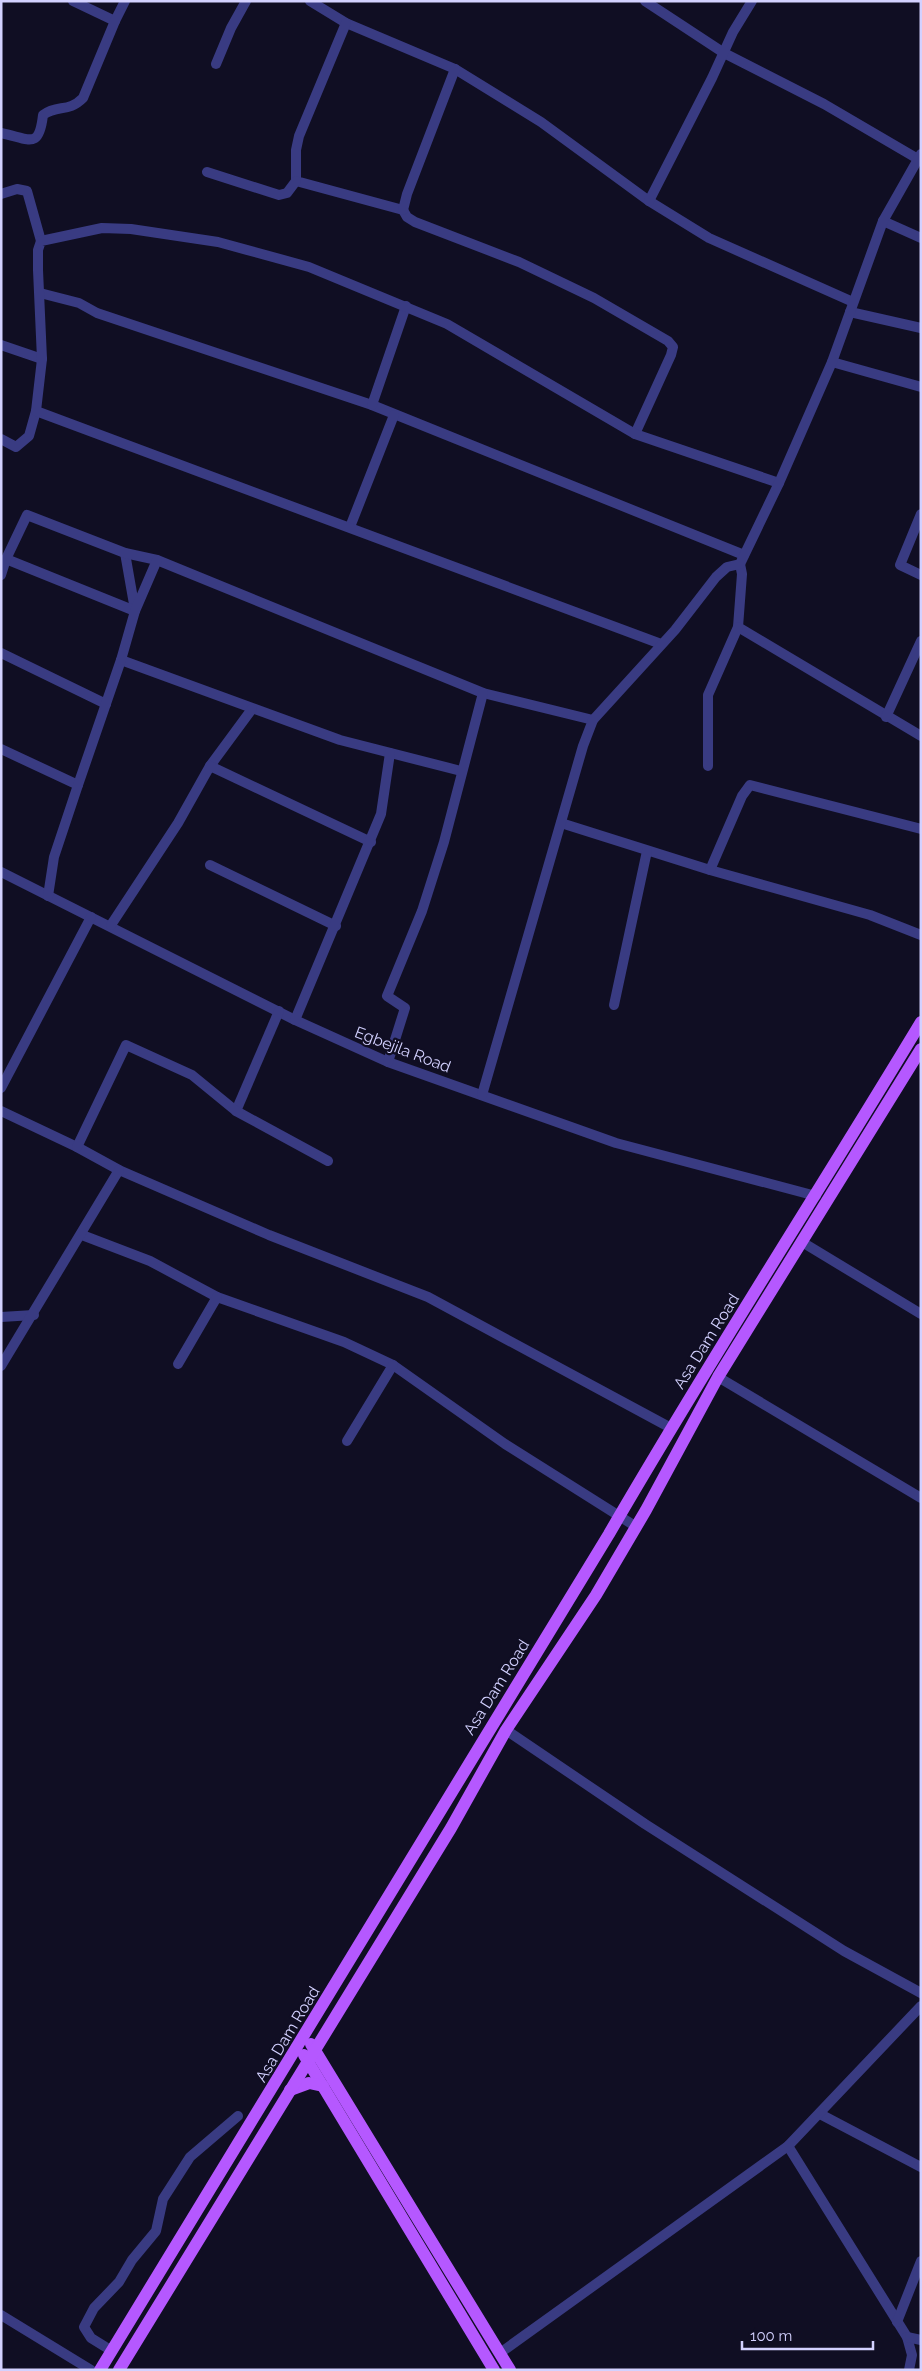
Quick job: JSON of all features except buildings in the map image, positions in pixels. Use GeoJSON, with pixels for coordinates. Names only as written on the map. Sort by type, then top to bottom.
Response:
{"type":"FeatureCollection","features":[{"type":"Feature","properties":{"kind":"main road","name":"Asa Dam Road"},"geometry":{"type":"LineString","coordinates":[[100,2370],[305,2036],[671,1428],[816,1196],[921,1022]]}},
{"type":"Feature","properties":{"kind":"main road","name":"Asa Dam Road"},"geometry":{"type":"LineString","coordinates":[[119,2370],[451,1828],[506,1730],[596,1595],[718,1377],[921,1048]]}},
{"type":"Feature","properties":{"kind":"main road"},"geometry":{"type":"LineString","coordinates":[[326,2069],[325,2049],[328,2029]]}},
{"type":"Feature","properties":{"kind":"main road"},"geometry":{"type":"LineString","coordinates":[[305,2036],[323,2086],[494,2370]]}},
{"type":"Feature","properties":{"kind":"main road"},"geometry":{"type":"LineString","coordinates":[[298,2047],[311,2055],[326,2069],[510,2370]]}},
{"type":"Feature","properties":{"kind":"main road"},"geometry":{"type":"LineString","coordinates":[[290,2090],[310,2083],[323,2086]]}},
{"type":"Feature","properties":{"kind":"main road"},"geometry":{"type":"LineString","coordinates":[[410,2232],[421,2224]]}},
{"type":"Feature","properties":{"kind":"street"},"geometry":{"type":"LineString","coordinates":[[73,1],[114,22]]}},
{"type":"Feature","properties":{"kind":"street"},"geometry":{"type":"LineString","coordinates":[[1,133],[32,139],[38,138],[41,134],[43,116],[51,109],[75,106],[83,98],[114,22],[126,1]]}},
{"type":"Feature","properties":{"kind":"street"},"geometry":{"type":"LineString","coordinates":[[216,64],[231,28],[246,1]]}},
{"type":"Feature","properties":{"kind":"street"},"geometry":{"type":"LineString","coordinates":[[310,1],[346,23],[455,69],[541,122],[649,201],[709,238],[851,307],[921,328]]}},
{"type":"Feature","properties":{"kind":"street"},"geometry":{"type":"LineString","coordinates":[[645,1],[661,5],[724,52],[824,104],[919,157],[883,221],[832,362],[779,483],[742,560],[738,627],[708,695],[708,766]]}},
{"type":"Feature","properties":{"kind":"street"},"geometry":{"type":"LineString","coordinates":[[649,201],[733,32],[752,1]]}},
{"type":"Feature","properties":{"kind":"street"},"geometry":{"type":"LineString","coordinates":[[207,172],[279,195],[286,193],[296,181],[296,150],[299,136],[346,23]]}},
{"type":"Feature","properties":{"kind":"street"},"geometry":{"type":"LineString","coordinates":[[403,210],[407,194],[455,69]]}},
{"type":"Feature","properties":{"kind":"street"},"geometry":{"type":"LineString","coordinates":[[296,181],[403,210],[415,222],[519,262],[594,298],[671,344],[671,355],[635,434]]}},
{"type":"Feature","properties":{"kind":"street"},"geometry":{"type":"LineString","coordinates":[[1,194],[17,189],[26,191],[41,240],[38,250],[42,359],[36,412],[29,436],[16,447],[1,439]]}},
{"type":"Feature","properties":{"kind":"street"},"geometry":{"type":"LineString","coordinates":[[883,221],[921,238]]}},
{"type":"Feature","properties":{"kind":"street"},"geometry":{"type":"LineString","coordinates":[[41,240],[102,228],[130,228],[218,242],[309,267],[447,324],[635,434],[779,483]]}},
{"type":"Feature","properties":{"kind":"street"},"geometry":{"type":"LineString","coordinates":[[40,293],[79,303],[97,313],[372,405],[742,560]]}},
{"type":"Feature","properties":{"kind":"street"},"geometry":{"type":"LineString","coordinates":[[372,405],[406,306]]}},
{"type":"Feature","properties":{"kind":"street"},"geometry":{"type":"LineString","coordinates":[[1,345],[42,359]]}},
{"type":"Feature","properties":{"kind":"street"},"geometry":{"type":"LineString","coordinates":[[832,362],[921,387]]}},
{"type":"Feature","properties":{"kind":"street"},"geometry":{"type":"LineString","coordinates":[[36,412],[661,644]]}},
{"type":"Feature","properties":{"kind":"street"},"geometry":{"type":"LineString","coordinates":[[350,527],[394,415]]}},
{"type":"Feature","properties":{"kind":"street"},"geometry":{"type":"LineString","coordinates":[[921,514],[900,565],[921,575]]}},
{"type":"Feature","properties":{"kind":"street"},"geometry":{"type":"LineString","coordinates":[[135,611],[3,567],[27,515],[125,553],[157,560],[483,693],[593,720]]}},
{"type":"Feature","properties":{"kind":"street"},"geometry":{"type":"LineString","coordinates":[[125,553],[135,611]]}},
{"type":"Feature","properties":{"kind":"street"},"geometry":{"type":"LineString","coordinates":[[48,896],[54,857],[121,660],[135,611],[157,560]]}},
{"type":"Feature","properties":{"kind":"street"},"geometry":{"type":"LineString","coordinates":[[482,1095],[583,746],[593,720],[675,630],[716,577],[727,567],[742,560]]}},
{"type":"Feature","properties":{"kind":"street"},"geometry":{"type":"LineString","coordinates":[[738,627],[886,717],[921,736]]}},
{"type":"Feature","properties":{"kind":"street"},"geometry":{"type":"LineString","coordinates":[[886,717],[921,641]]}},
{"type":"Feature","properties":{"kind":"street"},"geometry":{"type":"LineString","coordinates":[[1,653],[106,704]]}},
{"type":"Feature","properties":{"kind":"street"},"geometry":{"type":"LineString","coordinates":[[121,660],[340,740],[461,771]]}},
{"type":"Feature","properties":{"kind":"street"},"geometry":{"type":"LineString","coordinates":[[388,1062],[405,1008],[387,996],[422,911],[444,842],[461,771],[483,693]]}},
{"type":"Feature","properties":{"kind":"street"},"geometry":{"type":"LineString","coordinates":[[110,925],[178,823],[210,766],[252,709]]}},
{"type":"Feature","properties":{"kind":"street"},"geometry":{"type":"LineString","coordinates":[[1,749],[78,784]]}},
{"type":"Feature","properties":{"kind":"street"},"geometry":{"type":"LineString","coordinates":[[295,1020],[336,926],[381,814],[390,753]]}},
{"type":"Feature","properties":{"kind":"street"},"geometry":{"type":"LineString","coordinates":[[210,766],[371,842]]}},
{"type":"Feature","properties":{"kind":"street"},"geometry":{"type":"LineString","coordinates":[[710,870],[742,796],[750,785],[921,829]]}},
{"type":"Feature","properties":{"kind":"street"},"geometry":{"type":"LineString","coordinates":[[561,823],[710,870],[870,915],[921,936]]}},
{"type":"Feature","properties":{"kind":"street"},"geometry":{"type":"LineString","coordinates":[[614,1005],[647,851]]}},
{"type":"Feature","properties":{"kind":"street"},"geometry":{"type":"LineString","coordinates":[[210,865],[336,926]]}},
{"type":"Feature","properties":{"kind":"street","name":"Egbejila Road"},"geometry":{"type":"LineString","coordinates":[[3,876],[110,925],[279,1010],[295,1020],[388,1062],[616,1143],[816,1196]]}},
{"type":"Feature","properties":{"kind":"street"},"geometry":{"type":"LineString","coordinates":[[1,1088],[91,917]]}},
{"type":"Feature","properties":{"kind":"street"},"geometry":{"type":"LineString","coordinates":[[236,1111],[279,1010]]}},
{"type":"Feature","properties":{"kind":"street"},"geometry":{"type":"LineString","coordinates":[[77,1147],[126,1045],[192,1075],[236,1111],[328,1160]]}},
{"type":"Feature","properties":{"kind":"street"},"geometry":{"type":"LineString","coordinates":[[1,1111],[77,1147],[119,1170],[269,1235],[428,1297],[671,1428]]}},
{"type":"Feature","properties":{"kind":"street"},"geometry":{"type":"LineString","coordinates":[[1,1366],[34,1315],[119,1170]]}},
{"type":"Feature","properties":{"kind":"street"},"geometry":{"type":"LineString","coordinates":[[82,1235],[150,1261],[217,1297],[344,1342],[393,1365],[505,1444],[635,1526]]}},
{"type":"Feature","properties":{"kind":"street"},"geometry":{"type":"LineString","coordinates":[[802,1242],[921,1314]]}},
{"type":"Feature","properties":{"kind":"street"},"geometry":{"type":"LineString","coordinates":[[178,1364],[217,1297]]}},
{"type":"Feature","properties":{"kind":"street"},"geometry":{"type":"LineString","coordinates":[[1,1317],[34,1315]]}},
{"type":"Feature","properties":{"kind":"street"},"geometry":{"type":"LineString","coordinates":[[347,1441],[393,1365]]}},
{"type":"Feature","properties":{"kind":"street"},"geometry":{"type":"LineString","coordinates":[[718,1377],[921,1498]]}},
{"type":"Feature","properties":{"kind":"street"},"geometry":{"type":"LineString","coordinates":[[506,1730],[644,1824],[844,1951],[921,1993]]}},
{"type":"Feature","properties":{"kind":"street"},"geometry":{"type":"LineString","coordinates":[[500,2353],[788,2146],[921,2006]]}},
{"type":"Feature","properties":{"kind":"street"},"geometry":{"type":"LineString","coordinates":[[820,2114],[921,2167]]}},
{"type":"Feature","properties":{"kind":"street"},"geometry":{"type":"LineString","coordinates":[[112,2351],[91,2338],[84,2327],[94,2308],[119,2282],[132,2260],[156,2232],[163,2199],[190,2157],[238,2116]]}},
{"type":"Feature","properties":{"kind":"street"},"geometry":{"type":"LineString","coordinates":[[788,2146],[906,2337],[912,2355],[909,2370]]}},
{"type":"Feature","properties":{"kind":"street"},"geometry":{"type":"LineString","coordinates":[[897,2322],[921,2261]]}},
{"type":"Feature","properties":{"kind":"street"},"geometry":{"type":"LineString","coordinates":[[1,2315],[91,2370]]}},
{"type":"Feature","properties":{"kind":"street"},"geometry":{"type":"LineString","coordinates":[[906,2337],[921,2340]]}}]}
